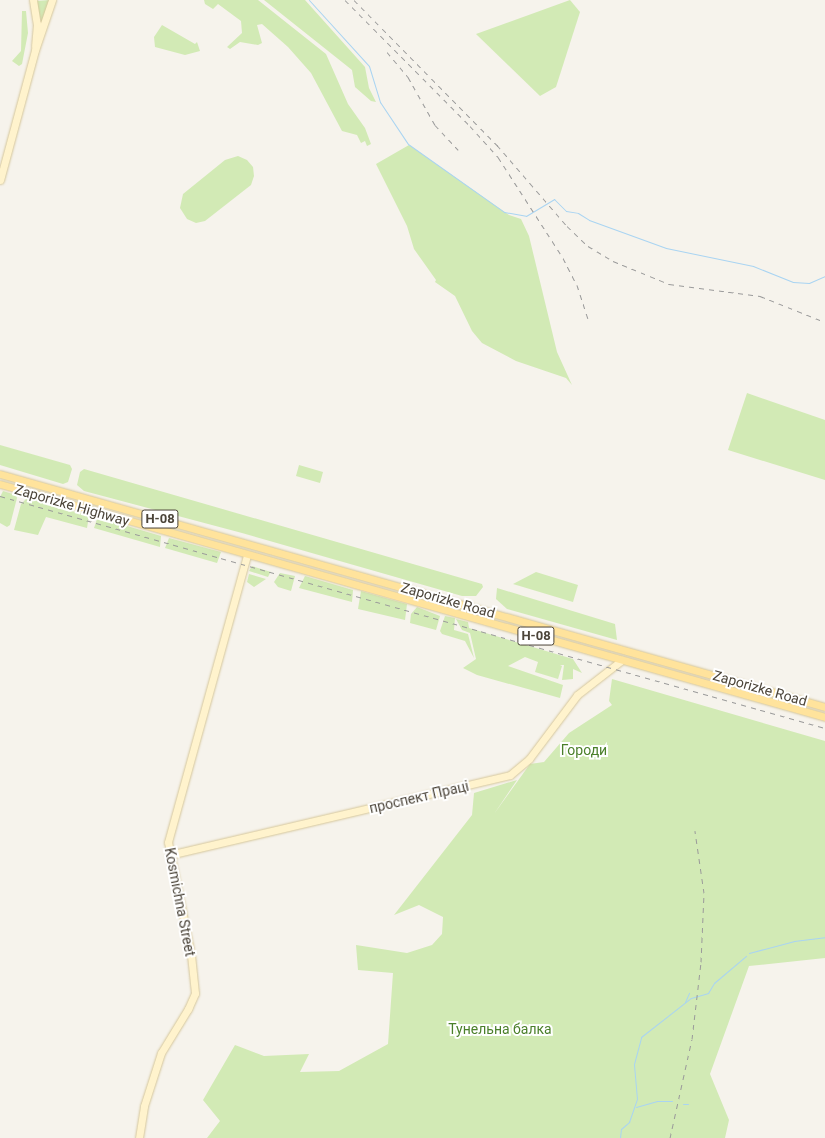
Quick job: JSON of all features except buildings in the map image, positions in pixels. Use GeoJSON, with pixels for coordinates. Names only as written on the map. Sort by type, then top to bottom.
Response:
{"type":"FeatureCollection","features":[{"type":"Feature","properties":{"kind":"main road"},"geometry":{"type":"LineString","coordinates":[[33,0],[37,24],[35,50]]}},
{"type":"Feature","properties":{"kind":"main road"},"geometry":{"type":"LineString","coordinates":[[0,180],[35,50],[52,0]]}},
{"type":"Feature","properties":{"kind":"main road","name":"Zaporizke Road"},"geometry":{"type":"LineString","coordinates":[[0,474],[825,707]]}},
{"type":"Feature","properties":{"kind":"main road","name":"Zaporizke Road"},"geometry":{"type":"LineString","coordinates":[[0,484],[825,717]]}},
{"type":"Feature","properties":{"kind":"main road","name":"Kosmichna Street"},"geometry":{"type":"LineString","coordinates":[[139,1138],[144,1106],[161,1053],[188,1009],[195,993],[191,955],[169,855],[169,836],[249,544]]}},
{"type":"Feature","properties":{"kind":"main road"},"geometry":{"type":"LineString","coordinates":[[478,620],[481,610]]}},
{"type":"Feature","properties":{"kind":"main road"},"geometry":{"type":"LineString","coordinates":[[622,660],[624,650]]}},
{"type":"Feature","properties":{"kind":"main road","name":"проспект Праці"},"geometry":{"type":"LineString","coordinates":[[169,855],[510,775],[529,759],[577,695],[622,660]]}},
{"type":"Feature","properties":{"kind":"green space"},"geometry":{"type":"Polygon","coordinates":[[[50,0],[42,25],[36,1],[50,0]]]}},
{"type":"Feature","properties":{"kind":"green space"},"geometry":{"type":"Polygon","coordinates":[[[204,0],[258,0],[326,54],[348,104],[365,128],[371,144],[367,146],[365,141],[361,143],[357,135],[342,131],[311,73],[288,47],[262,24],[257,25],[262,43],[258,45],[240,42],[230,49],[227,47],[242,33],[241,21],[218,4],[213,9],[205,4],[204,0]]]}},
{"type":"Feature","properties":{"kind":"green space"},"geometry":{"type":"Polygon","coordinates":[[[264,0],[305,0],[365,67],[369,88],[376,102],[371,101],[355,87],[352,70],[264,0]]]}},
{"type":"Feature","properties":{"kind":"green space"},"geometry":{"type":"Polygon","coordinates":[[[570,0],[580,12],[556,87],[540,96],[476,34],[570,0]]]}},
{"type":"Feature","properties":{"kind":"green space"},"geometry":{"type":"Polygon","coordinates":[[[22,11],[26,11],[28,33],[22,64],[19,66],[12,61],[21,51],[22,11]]]}},
{"type":"Feature","properties":{"kind":"green space"},"geometry":{"type":"Polygon","coordinates":[[[162,25],[195,44],[197,42],[200,51],[185,55],[155,47],[154,37],[162,25]]]}},
{"type":"Feature","properties":{"kind":"green space"},"geometry":{"type":"Polygon","coordinates":[[[409,145],[509,215],[521,219],[529,236],[557,352],[572,385],[566,378],[516,361],[482,343],[472,331],[455,296],[435,282],[436,280],[414,249],[407,226],[376,164],[409,145]]]}},
{"type":"Feature","properties":{"kind":"green space"},"geometry":{"type":"Polygon","coordinates":[[[238,156],[247,160],[253,167],[254,176],[251,185],[205,221],[196,223],[187,219],[180,208],[183,194],[225,160],[238,156]]]}},
{"type":"Feature","properties":{"kind":"green space"},"geometry":{"type":"Polygon","coordinates":[[[747,393],[825,420],[825,480],[728,450],[747,393]]]}},
{"type":"Feature","properties":{"kind":"green space"},"geometry":{"type":"Polygon","coordinates":[[[0,445],[70,465],[72,469],[68,482],[63,484],[0,465],[0,445]]]}},
{"type":"Feature","properties":{"kind":"green space"},"geometry":{"type":"Polygon","coordinates":[[[299,465],[323,472],[320,483],[296,476],[299,465]]]}},
{"type":"Feature","properties":{"kind":"green space"},"geometry":{"type":"Polygon","coordinates":[[[84,469],[482,584],[483,587],[476,596],[462,596],[242,533],[84,491],[77,485],[80,472],[84,469]]]}},
{"type":"Feature","properties":{"kind":"green space"},"geometry":{"type":"Polygon","coordinates":[[[3,491],[16,495],[17,498],[10,525],[7,527],[0,523],[0,497],[3,491]]]}},
{"type":"Feature","properties":{"kind":"green space"},"geometry":{"type":"Polygon","coordinates":[[[27,498],[89,516],[87,528],[46,517],[38,535],[14,530],[21,504],[27,498]]]}},
{"type":"Feature","properties":{"kind":"green space"},"geometry":{"type":"Polygon","coordinates":[[[100,518],[161,536],[160,547],[94,528],[97,519],[100,518]]]}},
{"type":"Feature","properties":{"kind":"green space"},"geometry":{"type":"Polygon","coordinates":[[[169,538],[221,552],[217,563],[165,548],[169,538]]]}},
{"type":"Feature","properties":{"kind":"green space"},"geometry":{"type":"Polygon","coordinates":[[[252,566],[271,572],[268,577],[249,571],[252,566]]]}},
{"type":"Feature","properties":{"kind":"green space"},"geometry":{"type":"Polygon","coordinates":[[[536,572],[578,585],[573,602],[513,584],[536,572]]]}},
{"type":"Feature","properties":{"kind":"green space"},"geometry":{"type":"Polygon","coordinates":[[[280,573],[295,576],[291,591],[278,587],[274,582],[280,573]]]}},
{"type":"Feature","properties":{"kind":"green space"},"geometry":{"type":"Polygon","coordinates":[[[249,574],[266,579],[254,587],[247,582],[249,574]]]}},
{"type":"Feature","properties":{"kind":"green space"},"geometry":{"type":"Polygon","coordinates":[[[305,576],[353,590],[352,602],[299,588],[305,576]]]}},
{"type":"Feature","properties":{"kind":"green space"},"geometry":{"type":"Polygon","coordinates":[[[497,588],[615,624],[617,640],[507,609],[496,599],[497,588]]]}},
{"type":"Feature","properties":{"kind":"green space"},"geometry":{"type":"Polygon","coordinates":[[[361,591],[407,604],[405,620],[358,609],[361,591]]]}},
{"type":"Feature","properties":{"kind":"green space"},"geometry":{"type":"Polygon","coordinates":[[[417,607],[440,616],[436,630],[410,623],[411,614],[417,607]]]}},
{"type":"Feature","properties":{"kind":"green space"},"geometry":{"type":"Polygon","coordinates":[[[445,616],[455,618],[454,630],[468,634],[474,658],[465,641],[442,634],[440,631],[445,616]]]}},
{"type":"Feature","properties":{"kind":"green space"},"geometry":{"type":"Polygon","coordinates":[[[456,619],[468,622],[469,628],[573,659],[582,673],[573,669],[573,679],[562,680],[564,665],[560,665],[562,666],[558,679],[535,672],[538,662],[525,657],[508,666],[563,685],[560,698],[477,675],[463,668],[476,659],[470,633],[462,630],[456,619]]]}},
{"type":"Feature","properties":{"kind":"green space","name":"Тунельна балка"},"geometry":{"type":"Polygon","coordinates":[[[612,679],[825,741],[825,958],[749,966],[710,1074],[729,1120],[725,1138],[207,1138],[220,1121],[203,1100],[235,1045],[264,1056],[309,1054],[300,1072],[339,1071],[388,1044],[393,973],[358,970],[356,945],[407,953],[432,945],[442,934],[443,917],[419,905],[394,915],[472,815],[474,793],[517,780],[494,814],[530,764],[544,762],[569,733],[612,705],[609,701],[612,679]]]}},
{"type":"Feature","properties":{"kind":"waterway"},"geometry":{"type":"LineString","coordinates":[[309,0],[369,66],[380,102],[408,144],[504,212],[526,216],[554,199],[566,211],[578,213],[589,220],[666,248],[753,266],[793,282],[809,283],[825,276]]}},
{"type":"Feature","properties":{"kind":"waterway"},"geometry":{"type":"LineString","coordinates":[[749,953],[794,941],[825,937]]}},
{"type":"Feature","properties":{"kind":"waterway"},"geometry":{"type":"LineString","coordinates":[[620,1138],[621,1129],[629,1122],[637,1099],[634,1064],[641,1037],[691,998],[708,993],[714,983],[746,956]]}},
{"type":"Feature","properties":{"kind":"waterway"},"geometry":{"type":"LineString","coordinates":[[685,1002],[689,993]]}},
{"type":"Feature","properties":{"kind":"waterway"},"geometry":{"type":"LineString","coordinates":[[636,1107],[657,1101],[672,1101]]}},
{"type":"Feature","properties":{"kind":"waterway"},"geometry":{"type":"LineString","coordinates":[[683,1104],[688,1104]]}},
{"type":"Feature","properties":{"kind":"railway"},"geometry":{"type":"LineString","coordinates":[[345,0],[470,126],[498,157],[563,258],[577,285],[588,318]]}},
{"type":"Feature","properties":{"kind":"railway"},"geometry":{"type":"LineString","coordinates":[[354,0],[501,149]]}},
{"type":"Feature","properties":{"kind":"railway"},"geometry":{"type":"LineString","coordinates":[[387,52],[408,77],[435,125],[458,150]]}},
{"type":"Feature","properties":{"kind":"railway"},"geometry":{"type":"LineString","coordinates":[[497,145],[567,226],[588,246],[613,261],[669,284],[760,296],[825,322]]}},
{"type":"Feature","properties":{"kind":"railway"},"geometry":{"type":"LineString","coordinates":[[0,496],[825,728]]}},
{"type":"Feature","properties":{"kind":"railway"},"geometry":{"type":"LineString","coordinates":[[670,1138],[692,1039],[701,962],[704,893],[695,831]]}},
{"type":"Feature","properties":{"kind":"park label","name":"Городи"},"geometry":{"type":"Point","coordinates":[584,750]}}]}
